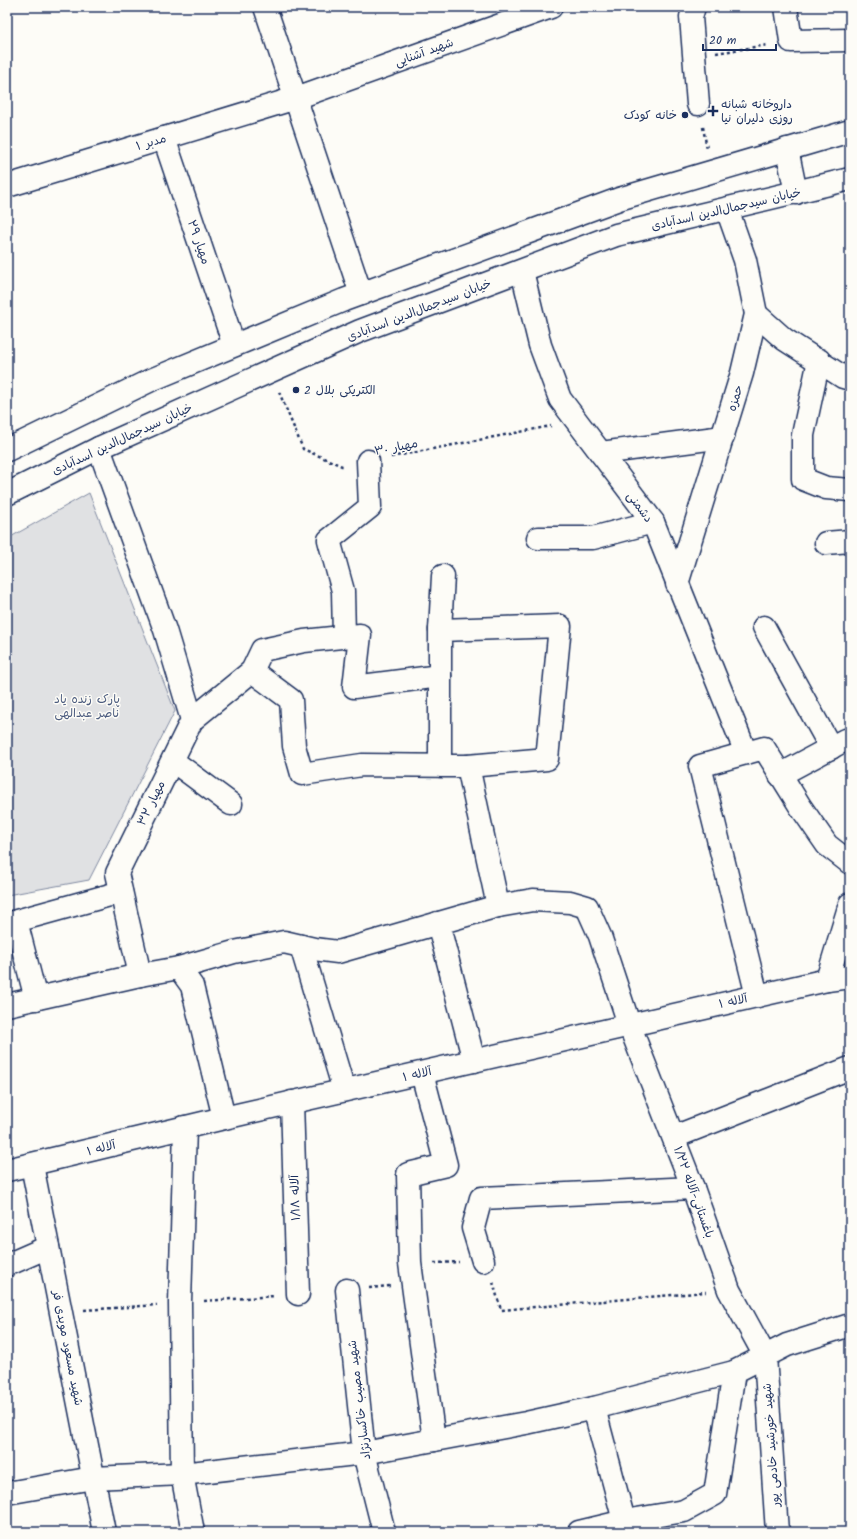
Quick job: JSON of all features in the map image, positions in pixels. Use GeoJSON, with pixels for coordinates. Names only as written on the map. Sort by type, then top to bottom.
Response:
{"type":"FeatureCollection","features":[{"type":"Feature","properties":{"kind":"street"},"geometry":{"type":"LineString","coordinates":[[265,7],[361,294]]}},
{"type":"Feature","properties":{"kind":"street","name":"شهید آشنایی"},"geometry":{"type":"LineString","coordinates":[[296,98],[552,7]]}},
{"type":"Feature","properties":{"kind":"street"},"geometry":{"type":"LineString","coordinates":[[694,7],[691,17],[698,104]]}},
{"type":"Feature","properties":{"kind":"street"},"geometry":{"type":"LineString","coordinates":[[786,7],[791,41],[850,40]]}},
{"type":"Feature","properties":{"kind":"street","name":"مدبر ۱"},"geometry":{"type":"LineString","coordinates":[[7,186],[296,98]]}},
{"type":"Feature","properties":{"kind":"street"},"geometry":{"type":"LineString","coordinates":[[7,450],[151,380],[361,294],[619,199],[850,131]]}},
{"type":"Feature","properties":{"kind":"street","name":"مهیار ۲۹"},"geometry":{"type":"LineString","coordinates":[[164,138],[234,345]]}},
{"type":"Feature","properties":{"kind":"street"},"geometry":{"type":"LineString","coordinates":[[787,149],[796,192]]}},
{"type":"Feature","properties":{"kind":"street","name":"خیابان سیدجمال‌الدین اسدآبادی"},"geometry":{"type":"LineString","coordinates":[[7,494],[99,448],[360,331],[522,270],[616,235],[850,179]]}},
{"type":"Feature","properties":{"kind":"street","name":"حمزه"},"geometry":{"type":"LineString","coordinates":[[677,584],[742,373],[756,314],[745,260],[727,209]]}},
{"type":"Feature","properties":{"kind":"street","name":"دشمنی"},"geometry":{"type":"LineString","coordinates":[[522,270],[540,345],[560,399],[653,522],[746,753]]}},
{"type":"Feature","properties":{"kind":"street"},"geometry":{"type":"LineString","coordinates":[[756,314],[784,339],[819,360],[844,378],[850,379]]}},
{"type":"Feature","properties":{"kind":"street"},"geometry":{"type":"LineString","coordinates":[[819,360],[803,435],[803,479],[826,488],[850,490]]}},
{"type":"Feature","properties":{"kind":"street"},"geometry":{"type":"LineString","coordinates":[[601,453],[723,437]]}},
{"type":"Feature","properties":{"kind":"street"},"geometry":{"type":"LineString","coordinates":[[99,448],[165,630],[192,720],[252,671],[262,650],[304,641],[352,636]]}},
{"type":"Feature","properties":{"kind":"street"},"geometry":{"type":"LineString","coordinates":[[368,462],[370,507],[329,540],[343,591],[352,636],[354,687],[440,676]]}},
{"type":"Feature","properties":{"kind":"street"},"geometry":{"type":"LineString","coordinates":[[538,538],[593,538],[653,522]]}},
{"type":"Feature","properties":{"kind":"street"},"geometry":{"type":"LineString","coordinates":[[826,544],[850,541]]}},
{"type":"Feature","properties":{"kind":"street"},"geometry":{"type":"LineString","coordinates":[[440,766],[440,630],[443,576]]}},
{"type":"Feature","properties":{"kind":"street"},"geometry":{"type":"LineString","coordinates":[[252,671],[290,700],[294,746],[302,774],[362,765],[468,766],[547,759],[560,626],[440,630]]}},
{"type":"Feature","properties":{"kind":"street"},"geometry":{"type":"LineString","coordinates":[[764,627],[838,744],[780,775]]}},
{"type":"Feature","properties":{"kind":"street","name":"مهیار ۳۲"},"geometry":{"type":"LineString","coordinates":[[140,975],[116,873],[173,761],[192,720]]}},
{"type":"Feature","properties":{"kind":"street"},"geometry":{"type":"LineString","coordinates":[[757,996],[700,766],[764,748],[800,806],[827,845],[850,863]]}},
{"type":"Feature","properties":{"kind":"street"},"geometry":{"type":"LineString","coordinates":[[173,761],[231,804]]}},
{"type":"Feature","properties":{"kind":"street"},"geometry":{"type":"LineString","coordinates":[[7,1005],[140,975],[180,968],[234,952],[284,942],[314,949],[338,952],[498,906],[468,766]]}},
{"type":"Feature","properties":{"kind":"street"},"geometry":{"type":"LineString","coordinates":[[36,999],[16,921],[121,892]]}},
{"type":"Feature","properties":{"kind":"street","name":"باغستانی-آلاله ۱/۲۲"},"geometry":{"type":"LineString","coordinates":[[498,906],[533,900],[570,902],[587,907],[600,936],[629,1024],[674,1137],[729,1290],[765,1356]]}},
{"type":"Feature","properties":{"kind":"street"},"geometry":{"type":"LineString","coordinates":[[827,980],[850,904]]}},
{"type":"Feature","properties":{"kind":"street"},"geometry":{"type":"LineString","coordinates":[[438,923],[474,1061]]}},
{"type":"Feature","properties":{"kind":"street"},"geometry":{"type":"LineString","coordinates":[[301,946],[344,1090]]}},
{"type":"Feature","properties":{"kind":"street"},"geometry":{"type":"LineString","coordinates":[[180,968],[192,986],[224,1118]]}},
{"type":"Feature","properties":{"kind":"street","name":"آلاله ۱"},"geometry":{"type":"LineString","coordinates":[[7,1170],[629,1024],[827,980],[850,977]]}},
{"type":"Feature","properties":{"kind":"street"},"geometry":{"type":"LineString","coordinates":[[674,1137],[850,1068]]}},
{"type":"Feature","properties":{"kind":"street"},"geometry":{"type":"LineString","coordinates":[[422,1072],[446,1165],[408,1174],[410,1264],[434,1440]]}},
{"type":"Feature","properties":{"kind":"street","name":"آلاله ۱/۱۸"},"geometry":{"type":"LineString","coordinates":[[292,1102],[298,1294]]}},
{"type":"Feature","properties":{"kind":"street"},"geometry":{"type":"LineString","coordinates":[[185,1127],[180,1303],[182,1474],[193,1532]]}},
{"type":"Feature","properties":{"kind":"street","name":"شهید مسعود مویدی فر"},"geometry":{"type":"LineString","coordinates":[[32,1165],[104,1532]]}},
{"type":"Feature","properties":{"kind":"street"},"geometry":{"type":"LineString","coordinates":[[483,1261],[473,1228],[481,1198],[693,1188]]}},
{"type":"Feature","properties":{"kind":"street"},"geometry":{"type":"LineString","coordinates":[[7,1265],[48,1247]]}},
{"type":"Feature","properties":{"kind":"street","name":"شهید مصیب خاکسارنژاد"},"geometry":{"type":"LineString","coordinates":[[347,1290],[364,1453],[384,1532]]}},
{"type":"Feature","properties":{"kind":"street"},"geometry":{"type":"LineString","coordinates":[[7,1493],[93,1478],[182,1474],[364,1453],[526,1423],[594,1408],[734,1372],[787,1345],[850,1325]]}},
{"type":"Feature","properties":{"kind":"street","name":"شهید خورشید خادمی پور"},"geometry":{"type":"LineString","coordinates":[[765,1356],[777,1532],[779,1532]]}},
{"type":"Feature","properties":{"kind":"street"},"geometry":{"type":"LineString","coordinates":[[579,1532],[626,1526],[684,1511],[715,1494],[734,1372]]}},
{"type":"Feature","properties":{"kind":"street"},"geometry":{"type":"LineString","coordinates":[[594,1408],[626,1526]]}},
{"type":"Feature","properties":{"kind":"path"},"geometry":{"type":"LineString","coordinates":[[694,57],[791,41]]}},
{"type":"Feature","properties":{"kind":"path"},"geometry":{"type":"LineString","coordinates":[[698,104],[711,171]]}},
{"type":"Feature","properties":{"kind":"path","name":"مهیار ۳۰"},"geometry":{"type":"LineString","coordinates":[[270,371],[304,449],[342,466],[577,422]]}},
{"type":"Feature","properties":{"kind":"green space","name":"پارک زنده یاد ناصر عبدالهی"},"geometry":{"type":"Polygon","coordinates":[[[89,493],[175,711],[89,880],[7,895],[7,539],[89,493]]]}},
{"type":"Feature","properties":{"kind":"place","name":"داروخانه شبانه روزی دلیران نیا"},"geometry":{"type":"Point","coordinates":[713,111]}},
{"type":"Feature","properties":{"kind":"place","name":"خانه کودک"},"geometry":{"type":"Point","coordinates":[685,115]}},
{"type":"Feature","properties":{"kind":"place","name":"الکتریکی بلال 2"},"geometry":{"type":"Point","coordinates":[296,390]}}]}
